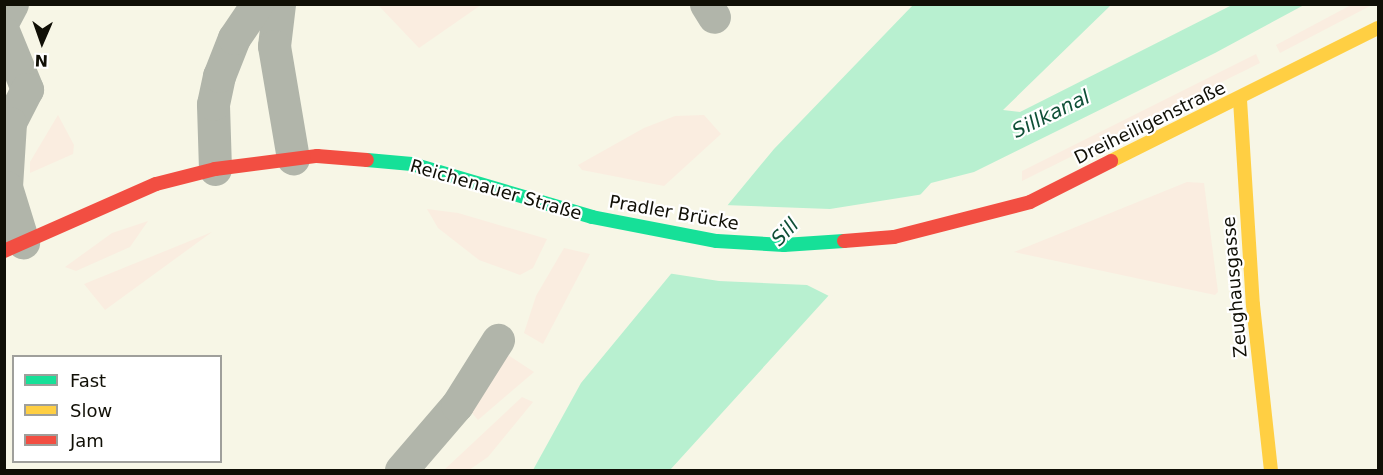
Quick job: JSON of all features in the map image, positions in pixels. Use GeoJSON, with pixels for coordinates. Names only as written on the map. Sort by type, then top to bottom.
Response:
{"type":"FeatureCollection","features":[{"type":"Feature","properties":{"kind":"street"},"geometry":{"type":"LineString","coordinates":[[4,19],[12,4]]}},
{"type":"Feature","properties":{"kind":"street"},"geometry":{"type":"LineString","coordinates":[[215,169],[213,104],[219,76],[234,38],[257,4]]}},
{"type":"Feature","properties":{"kind":"street"},"geometry":{"type":"LineString","coordinates":[[279,4],[274,46],[294,158]]}},
{"type":"Feature","properties":{"kind":"street","name":"Dreiheiligenstraße"},"geometry":{"type":"LineString","coordinates":[[929,230],[1030,202],[1240,100],[1378,28]]}},
{"type":"Feature","properties":{"kind":"street"},"geometry":{"type":"LineString","coordinates":[[4,33],[27,89],[10,123],[6,187],[14,247]]}},
{"type":"Feature","properties":{"kind":"street","name":"Zeughausgasse"},"geometry":{"type":"LineString","coordinates":[[1240,100],[1253,305],[1271,471]]}},
{"type":"Feature","properties":{"kind":"street","name":"Reichenauer Straße"},"geometry":{"type":"LineString","coordinates":[[14,247],[156,184],[215,169],[317,156],[412,164],[591,217]]}},
{"type":"Feature","properties":{"kind":"street","name":"Pradler Brücke"},"geometry":{"type":"LineString","coordinates":[[591,217],[669,234],[753,244],[834,244],[929,230]]}},
{"type":"Feature","properties":{"kind":"street"},"geometry":{"type":"LineString","coordinates":[[401,471],[457,405],[498,340]]}},
{"type":"Feature","properties":{"kind":"shaded area"},"geometry":{"type":"Polygon","coordinates":[[[378,5],[481,5],[419,48],[378,5]]]}},
{"type":"Feature","properties":{"kind":"shaded area"},"geometry":{"type":"Polygon","coordinates":[[[1351,5],[1372,5],[1280,53],[1276,45],[1351,5]]]}},
{"type":"Feature","properties":{"kind":"shaded area"},"geometry":{"type":"Polygon","coordinates":[[[1256,54],[1260,63],[1022,181],[1022,171],[1256,54]]]}},
{"type":"Feature","properties":{"kind":"shaded area"},"geometry":{"type":"Polygon","coordinates":[[[58,115],[74,145],[73,154],[30,173],[30,162],[58,115]]]}},
{"type":"Feature","properties":{"kind":"shaded area"},"geometry":{"type":"Polygon","coordinates":[[[704,115],[721,134],[664,186],[582,170],[578,165],[644,128],[675,116],[704,115]]]}},
{"type":"Feature","properties":{"kind":"shaded area"},"geometry":{"type":"Polygon","coordinates":[[[1187,182],[1204,183],[1218,292],[1215,295],[1014,252],[1187,182]]]}},
{"type":"Feature","properties":{"kind":"shaded area"},"geometry":{"type":"Polygon","coordinates":[[[427,209],[458,213],[547,239],[533,268],[520,275],[479,260],[438,228],[427,209]]]}},
{"type":"Feature","properties":{"kind":"shaded area"},"geometry":{"type":"Polygon","coordinates":[[[148,221],[130,247],[76,271],[65,267],[112,233],[148,221]]]}},
{"type":"Feature","properties":{"kind":"shaded area"},"geometry":{"type":"Polygon","coordinates":[[[212,232],[105,310],[84,284],[212,232]]]}},
{"type":"Feature","properties":{"kind":"shaded area"},"geometry":{"type":"Polygon","coordinates":[[[564,248],[590,254],[543,344],[524,333],[536,296],[564,248]]]}},
{"type":"Feature","properties":{"kind":"shaded area"},"geometry":{"type":"Polygon","coordinates":[[[505,353],[534,372],[478,420],[471,412],[505,353]]]}},
{"type":"Feature","properties":{"kind":"shaded area"},"geometry":{"type":"Polygon","coordinates":[[[522,397],[533,402],[488,457],[469,470],[444,470],[522,397]]]}},
{"type":"Feature","properties":{"kind":"water"},"geometry":{"type":"Polygon","coordinates":[[[913,5],[1111,5],[1003,110],[1020,112],[1232,5],[1304,5],[1215,53],[974,172],[931,183],[670,470],[533,470],[581,383],[774,149],[913,5]]]}},
{"type":"Feature","properties":{"kind":"pier"},"geometry":{"type":"Polygon","coordinates":[[[924,194],[831,297],[807,285],[719,281],[667,273],[724,205],[830,209],[924,194]]]}},
{"type":"Feature","properties":{"kind":"traffic: fast"},"geometry":{"type":"LineString","coordinates":[[367,160],[412,164],[592,217],[717,241],[784,245],[844,241]]}},
{"type":"Feature","properties":{"kind":"traffic: slow"},"geometry":{"type":"LineString","coordinates":[[1111,161],[1378,28]]}},
{"type":"Feature","properties":{"kind":"traffic: slow"},"geometry":{"type":"LineString","coordinates":[[1240,100],[1253,305],[1271,470]]}},
{"type":"Feature","properties":{"kind":"traffic: jam"},"geometry":{"type":"LineString","coordinates":[[4,251],[156,184],[215,169],[317,156],[367,160]]}},
{"type":"Feature","properties":{"kind":"traffic: jam"},"geometry":{"type":"LineString","coordinates":[[844,241],[894,237],[1030,202],[1111,161]]}},
{"type":"Feature","properties":{"kind":"water label","name":"Sillkanal"},"geometry":{"type":"Point","coordinates":[1051,114]}},
{"type":"Feature","properties":{"kind":"water label","name":"Sill"},"geometry":{"type":"Point","coordinates":[785,232]}}]}
